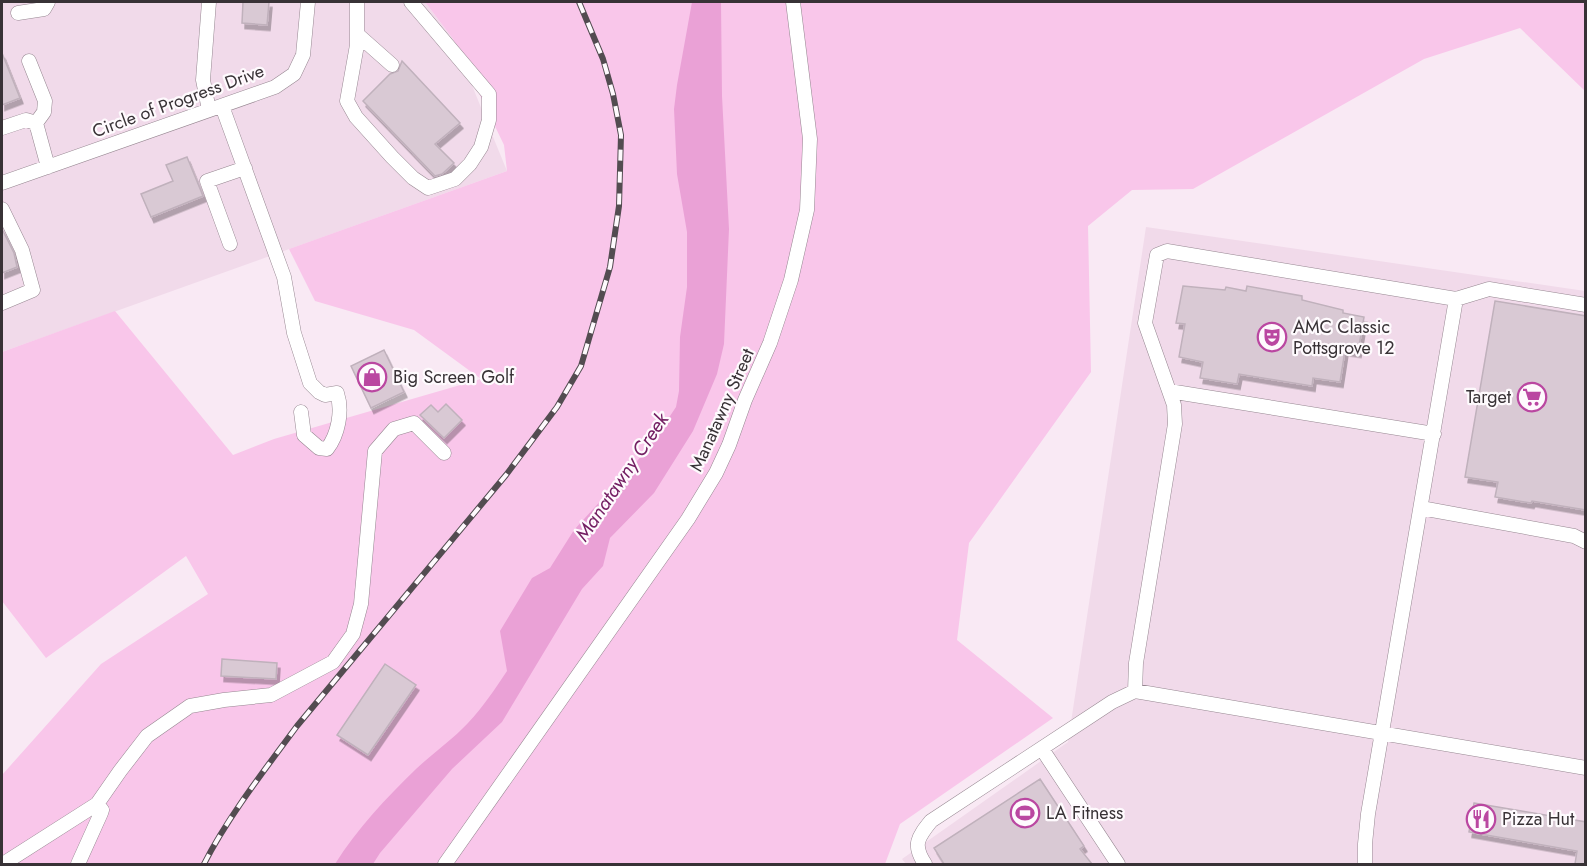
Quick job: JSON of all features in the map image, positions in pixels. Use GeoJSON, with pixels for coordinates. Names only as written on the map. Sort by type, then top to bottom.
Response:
{"type":"FeatureCollection","features":[{"type":"Feature","properties":{"kind":"street"},"geometry":{"type":"LineString","coordinates":[[18,14],[44,9],[48,2]]}},
{"type":"Feature","properties":{"kind":"street"},"geometry":{"type":"LineString","coordinates":[[209,2],[203,80],[209,110]]}},
{"type":"Feature","properties":{"kind":"street","name":"Circle of Progress Drive"},"geometry":{"type":"LineString","coordinates":[[2,183],[275,87],[294,74],[303,56],[308,2]]}},
{"type":"Feature","properties":{"kind":"street"},"geometry":{"type":"LineString","coordinates":[[357,2],[357,34],[347,101],[356,117],[413,178],[428,188],[454,179],[470,164],[481,147],[489,120],[489,94],[411,2]]}},
{"type":"Feature","properties":{"kind":"street","name":"Manatawny Street"},"geometry":{"type":"LineString","coordinates":[[445,864],[688,519],[720,463],[770,344],[791,280],[807,210],[810,139],[793,2]]}},
{"type":"Feature","properties":{"kind":"street"},"geometry":{"type":"LineString","coordinates":[[357,34],[392,65]]}},
{"type":"Feature","properties":{"kind":"street"},"geometry":{"type":"LineString","coordinates":[[29,61],[45,102],[44,112],[36,123]]}},
{"type":"Feature","properties":{"kind":"street"},"geometry":{"type":"LineString","coordinates":[[222,106],[284,277],[294,333],[310,383],[325,395],[337,393],[339,399],[337,425],[332,442],[327,449],[319,448],[304,435],[301,412]]}},
{"type":"Feature","properties":{"kind":"street"},"geometry":{"type":"LineString","coordinates":[[2,128],[26,120],[36,123]]}},
{"type":"Feature","properties":{"kind":"street"},"geometry":{"type":"LineString","coordinates":[[36,123],[48,167]]}},
{"type":"Feature","properties":{"kind":"street"},"geometry":{"type":"LineString","coordinates":[[230,244],[207,181],[245,168]]}},
{"type":"Feature","properties":{"kind":"street"},"geometry":{"type":"LineString","coordinates":[[2,208],[22,250],[33,290],[2,303]]}},
{"type":"Feature","properties":{"kind":"street"},"geometry":{"type":"LineString","coordinates":[[1135,690],[1136,663],[1175,424],[1174,405],[1144,323],[1157,255],[1167,251],[1456,299],[1489,288],[1586,305]]}},
{"type":"Feature","properties":{"kind":"street"},"geometry":{"type":"LineString","coordinates":[[1365,864],[1368,814],[1456,299]]}},
{"type":"Feature","properties":{"kind":"street"},"geometry":{"type":"LineString","coordinates":[[1169,391],[1434,434]]}},
{"type":"Feature","properties":{"kind":"street"},"geometry":{"type":"LineString","coordinates":[[3,864],[97,804],[147,736],[190,706],[271,695],[333,662],[352,634],[361,604],[375,451],[394,429],[414,423],[444,453]]}},
{"type":"Feature","properties":{"kind":"street"},"geometry":{"type":"LineString","coordinates":[[1421,508],[1532,527],[1574,536],[1586,542]]}},
{"type":"Feature","properties":{"kind":"street"},"geometry":{"type":"LineString","coordinates":[[925,864],[918,855],[918,837],[931,821],[1112,702],[1135,690],[1586,768]]}},
{"type":"Feature","properties":{"kind":"street"},"geometry":{"type":"LineString","coordinates":[[1042,749],[1118,864]]}},
{"type":"Feature","properties":{"kind":"street"},"geometry":{"type":"LineString","coordinates":[[78,864],[102,810],[97,804]]}},
{"type":"Feature","properties":{"kind":"shaded area"},"geometry":{"type":"Polygon","coordinates":[[[2,2],[425,2],[453,39],[507,171],[2,352],[2,2]]]}},
{"type":"Feature","properties":{"kind":"shaded area"},"geometry":{"type":"Polygon","coordinates":[[[425,2],[1585,2],[1585,91],[1520,28],[1424,59],[1193,189],[1132,190],[1088,226],[1091,372],[969,543],[957,640],[1053,718],[900,824],[885,864],[2,864],[2,775],[101,664],[208,594],[186,556],[46,658],[2,601],[2,352],[115,311],[233,455],[274,439],[481,379],[414,330],[315,301],[289,249],[507,171],[504,145],[453,39],[425,2]]]}},
{"type":"Feature","properties":{"kind":"shaded area"},"geometry":{"type":"Polygon","coordinates":[[[692,2],[721,2],[722,96],[729,229],[724,344],[717,374],[693,431],[654,493],[610,538],[603,566],[582,589],[502,722],[452,769],[373,864],[335,864],[362,826],[383,803],[416,769],[462,729],[484,704],[507,671],[500,631],[532,578],[550,568],[574,530],[648,449],[676,407],[679,391],[680,337],[687,287],[687,232],[677,174],[674,109],[692,2]]]}},
{"type":"Feature","properties":{"kind":"shaded area"},"geometry":{"type":"Polygon","coordinates":[[[1146,227],[1585,291],[1585,864],[906,864],[902,859],[1068,742],[1146,227]]]}},
{"type":"Feature","properties":{"kind":"building"},"geometry":{"type":"Polygon","coordinates":[[[243,2],[269,2],[267,25],[242,23],[243,2]]]}},
{"type":"Feature","properties":{"kind":"building"},"geometry":{"type":"Polygon","coordinates":[[[2,53],[20,98],[2,105],[2,53]]]}},
{"type":"Feature","properties":{"kind":"building"},"geometry":{"type":"Polygon","coordinates":[[[402,61],[460,123],[435,144],[454,163],[442,174],[435,176],[363,101],[390,74],[398,71],[402,61]]]}},
{"type":"Feature","properties":{"kind":"building"},"geometry":{"type":"Polygon","coordinates":[[[187,157],[203,196],[151,217],[141,194],[173,181],[166,165],[187,157]]]}},
{"type":"Feature","properties":{"kind":"building"},"geometry":{"type":"Polygon","coordinates":[[[2,229],[14,253],[17,267],[2,273],[2,229]]]}},
{"type":"Feature","properties":{"kind":"building","name":"AMC Classic Pottsgrove 12"},"geometry":{"type":"Polygon","coordinates":[[[1183,286],[1225,290],[1226,287],[1246,291],[1247,286],[1302,296],[1302,300],[1364,317],[1358,352],[1345,350],[1340,382],[1313,378],[1312,386],[1239,374],[1237,384],[1200,378],[1203,362],[1179,357],[1185,324],[1176,323],[1183,286]]]}},
{"type":"Feature","properties":{"kind":"building","name":"Target"},"geometry":{"type":"Polygon","coordinates":[[[1495,301],[1586,316],[1586,510],[1495,497],[1498,482],[1465,477],[1495,301]]]}},
{"type":"Feature","properties":{"kind":"building"},"geometry":{"type":"Polygon","coordinates":[[[384,350],[404,392],[371,408],[351,366],[384,350]]]}},
{"type":"Feature","properties":{"kind":"building"},"geometry":{"type":"Polygon","coordinates":[[[446,404],[462,420],[444,438],[420,415],[431,405],[438,412],[446,404]]]}},
{"type":"Feature","properties":{"kind":"building"},"geometry":{"type":"Polygon","coordinates":[[[222,659],[277,663],[276,679],[221,676],[222,659]]]}},
{"type":"Feature","properties":{"kind":"building"},"geometry":{"type":"Polygon","coordinates":[[[385,664],[416,685],[368,755],[337,735],[385,664]]]}},
{"type":"Feature","properties":{"kind":"building","name":"LA Fitness"},"geometry":{"type":"Polygon","coordinates":[[[1040,779],[1084,846],[1080,849],[1092,864],[944,864],[934,848],[1040,779]]]}},
{"type":"Feature","properties":{"kind":"building"},"geometry":{"type":"Polygon","coordinates":[[[1474,803],[1586,822],[1586,864],[1575,864],[1577,851],[1469,832],[1474,803]]]}},
{"type":"Feature","properties":{"kind":"railway"},"geometry":{"type":"LineString","coordinates":[[204,864],[235,811],[297,726],[506,475],[557,407],[581,366],[610,267],[619,206],[621,135],[603,59],[579,2]]}},
{"type":"Feature","properties":{"kind":"place","name":"AMC Classic Pottsgrove 12"},"geometry":{"type":"Point","coordinates":[1272,337]}},
{"type":"Feature","properties":{"kind":"place","name":"Big Screen Golf"},"geometry":{"type":"Point","coordinates":[372,377]}},
{"type":"Feature","properties":{"kind":"place","name":"Target"},"geometry":{"type":"Point","coordinates":[1532,397]}},
{"type":"Feature","properties":{"kind":"place","name":"LA Fitness"},"geometry":{"type":"Point","coordinates":[1025,813]}},
{"type":"Feature","properties":{"kind":"place","name":"Pizza Hut"},"geometry":{"type":"Point","coordinates":[1481,819]}},
{"type":"Feature","properties":{"kind":"water label","name":"Manatawny Creek"},"geometry":{"type":"Point","coordinates":[622,477]}}]}
